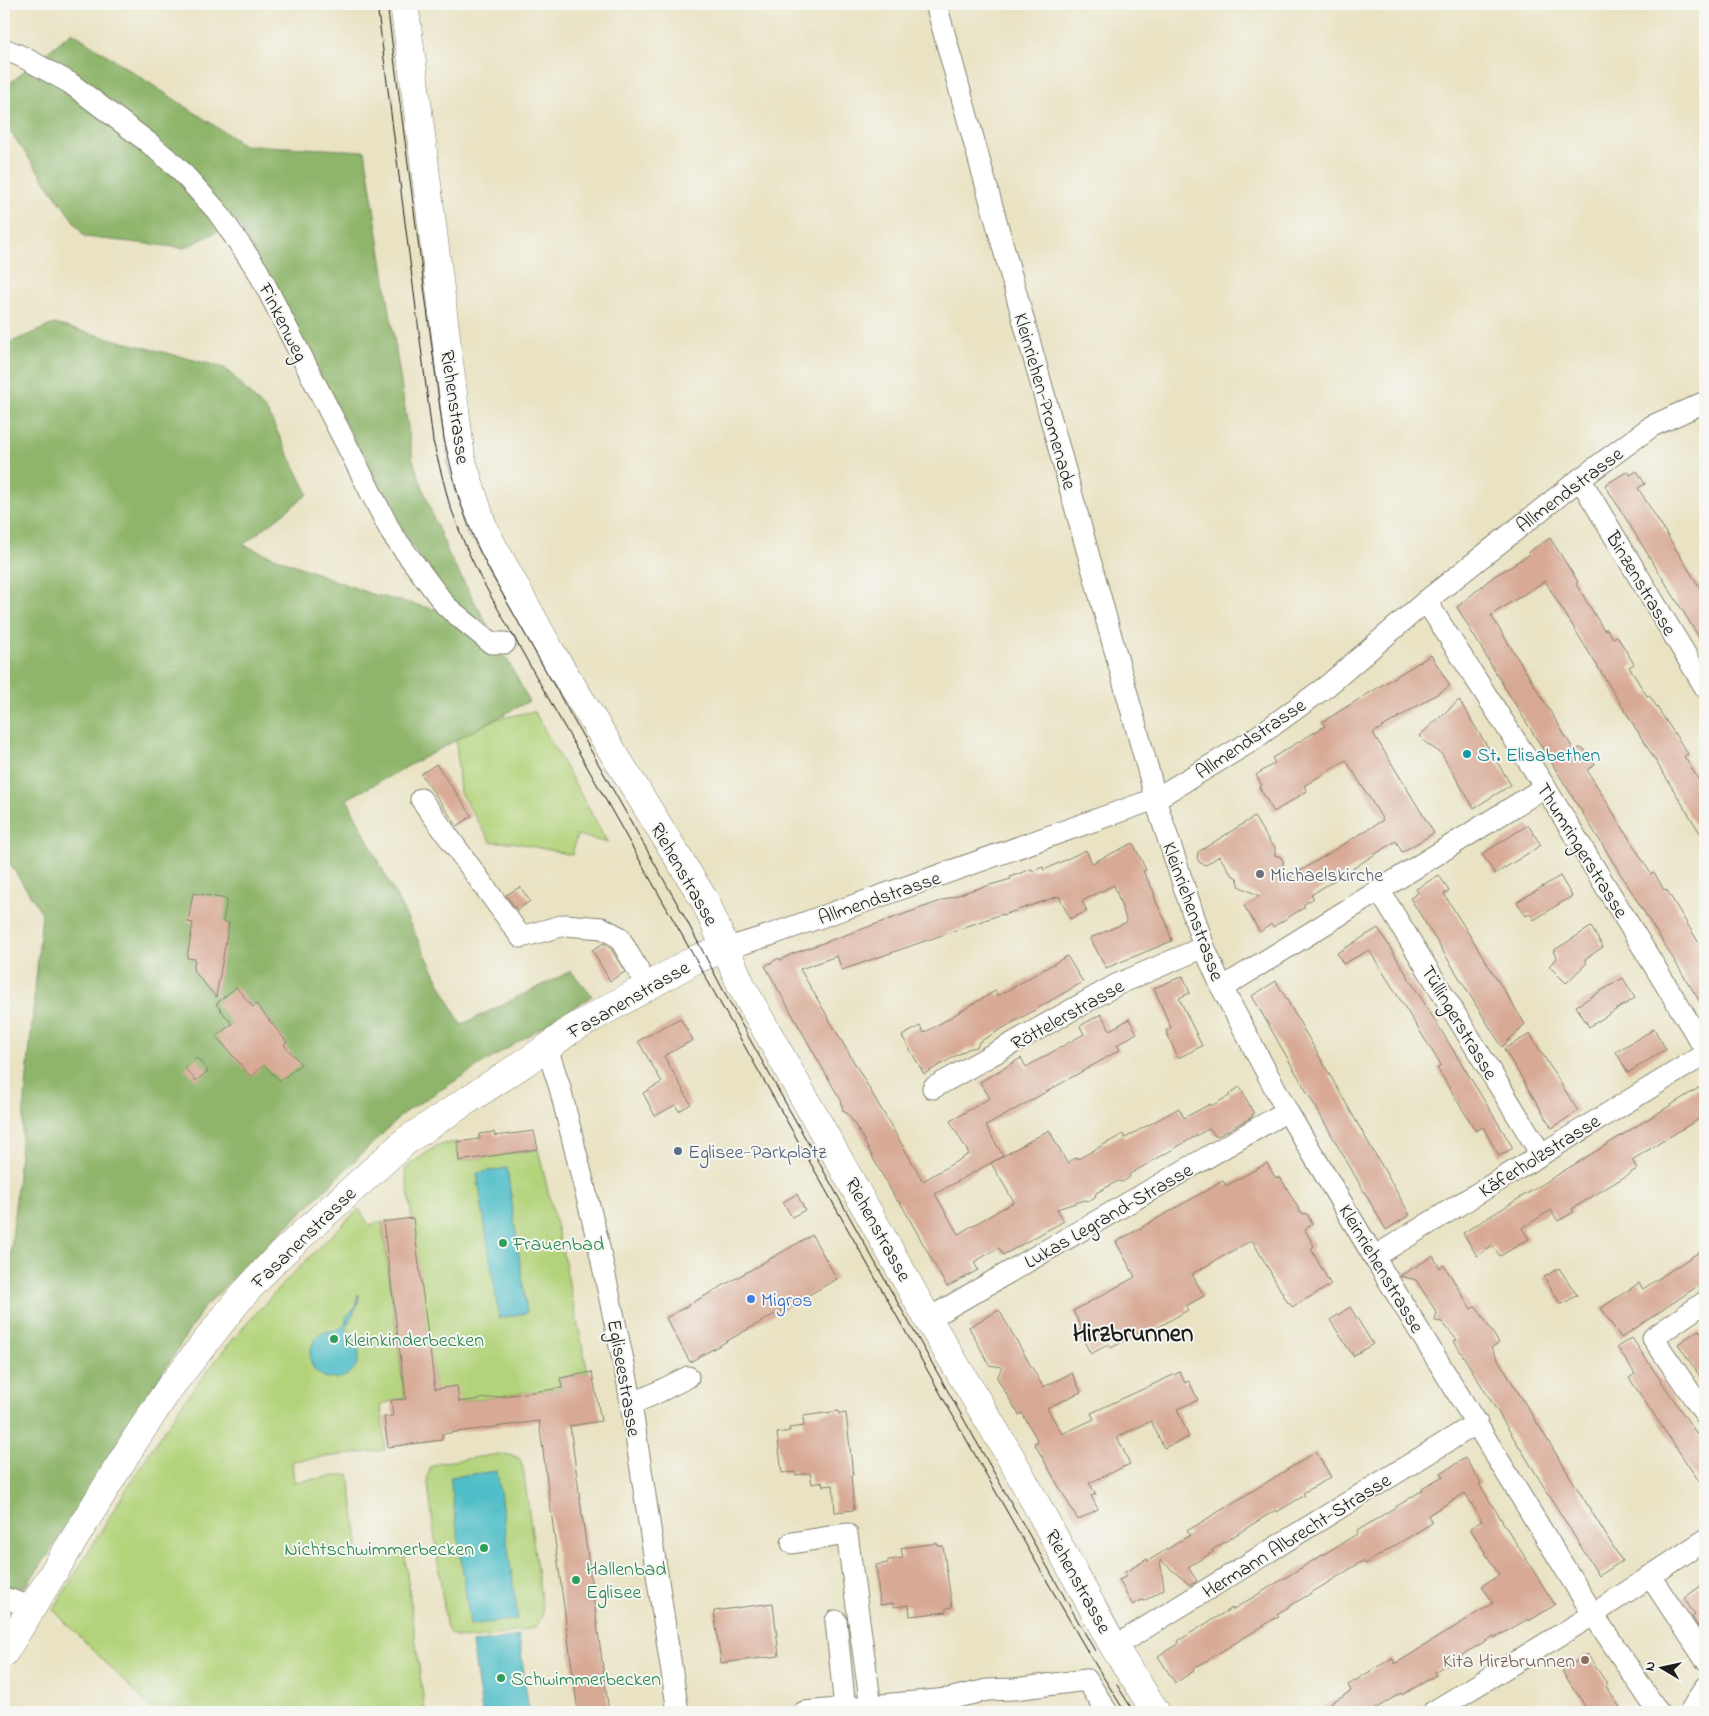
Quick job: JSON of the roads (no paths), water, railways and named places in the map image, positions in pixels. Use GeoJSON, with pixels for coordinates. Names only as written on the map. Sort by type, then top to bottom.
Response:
{"type":"FeatureCollection","features":[{"type":"Feature","properties":{"kind":"main road","name":"Riehenstrasse"},"geometry":{"type":"LineString","coordinates":[[404,4],[461,458],[484,530],[550,652],[704,901],[746,995],[928,1319],[1010,1456],[1114,1647],[1156,1712]]}},
{"type":"Feature","properties":{"kind":"main road","name":"Fasanenstrasse"},"geometry":{"type":"LineString","coordinates":[[4,1653],[135,1440],[170,1387],[245,1292],[307,1230],[407,1140],[547,1048],[569,1031],[696,959],[725,950]]}},
{"type":"Feature","properties":{"kind":"street","name":"Kleinriehen-Promenade"},"geometry":{"type":"LineString","coordinates":[[936,4],[1148,767],[1155,799]]}},
{"type":"Feature","properties":{"kind":"street","name":"Finkenweg"},"geometry":{"type":"LineString","coordinates":[[4,49],[23,57],[70,83],[149,143],[178,168],[217,211],[258,271],[392,534],[446,606],[491,643],[505,643]]}},
{"type":"Feature","properties":{"kind":"street","name":"Allmendstrasse"},"geometry":{"type":"LineString","coordinates":[[725,950],[1155,799],[1250,742],[1327,686],[1426,601],[1580,479],[1652,426],[1705,402]]}},
{"type":"Feature","properties":{"kind":"street","name":"Binzenstrasse"},"geometry":{"type":"LineString","coordinates":[[1580,479],[1705,687]]}},
{"type":"Feature","properties":{"kind":"street","name":"Thumringerstrasse"},"geometry":{"type":"LineString","coordinates":[[1426,601],[1544,787],[1705,1049]]}},
{"type":"Feature","properties":{"kind":"street"},"geometry":{"type":"LineString","coordinates":[[1222,988],[1544,787]]}},
{"type":"Feature","properties":{"kind":"street"},"geometry":{"type":"LineString","coordinates":[[422,799],[521,937],[565,924],[602,928],[619,937],[647,986]]}},
{"type":"Feature","properties":{"kind":"street","name":"Kleinriehenstrasse"},"geometry":{"type":"LineString","coordinates":[[1155,799],[1204,947],[1222,988],[1287,1111],[1374,1257],[1593,1614],[1658,1712]]}},
{"type":"Feature","properties":{"kind":"street","name":"Tüllingerstrasse"},"geometry":{"type":"LineString","coordinates":[[1380,890],[1541,1154]]}},
{"type":"Feature","properties":{"kind":"street","name":"Röttelerstrasse"},"geometry":{"type":"LineString","coordinates":[[933,1088],[1116,985],[1204,947]]}},
{"type":"Feature","properties":{"kind":"street","name":"Egliseestrasse"},"geometry":{"type":"LineString","coordinates":[[547,1048],[560,1088],[597,1238],[631,1404],[678,1712]]}},
{"type":"Feature","properties":{"kind":"street","name":"Käferholzstrasse"},"geometry":{"type":"LineString","coordinates":[[1374,1257],[1705,1054]]}},
{"type":"Feature","properties":{"kind":"street","name":"Lukas Legrand-Strasse"},"geometry":{"type":"LineString","coordinates":[[928,1319],[1287,1111]]}},
{"type":"Feature","properties":{"kind":"street"},"geometry":{"type":"LineString","coordinates":[[1705,1302],[1653,1338],[1705,1414]]}},
{"type":"Feature","properties":{"kind":"street"},"geometry":{"type":"LineString","coordinates":[[631,1404],[688,1377]]}},
{"type":"Feature","properties":{"kind":"street","name":"Hermann Albrecht-Strasse"},"geometry":{"type":"LineString","coordinates":[[1114,1647],[1477,1423]]}},
{"type":"Feature","properties":{"kind":"street"},"geometry":{"type":"LineString","coordinates":[[792,1543],[847,1534],[871,1706]]}},
{"type":"Feature","properties":{"kind":"street"},"geometry":{"type":"LineString","coordinates":[[1433,1712],[1593,1614],[1705,1540]]}},
{"type":"Feature","properties":{"kind":"street"},"geometry":{"type":"LineString","coordinates":[[1650,1576],[1705,1659]]}},
{"type":"Feature","properties":{"kind":"street"},"geometry":{"type":"LineString","coordinates":[[4,1598],[32,1607]]}},
{"type":"Feature","properties":{"kind":"street"},"geometry":{"type":"LineString","coordinates":[[836,1621],[846,1709]]}},
{"type":"Feature","properties":{"kind":"street"},"geometry":{"type":"LineString","coordinates":[[804,1712],[871,1706],[953,1706],[988,1690],[1014,1689],[1086,1680],[1108,1712]]}},
{"type":"Feature","properties":{"kind":"street"},"geometry":{"type":"LineString","coordinates":[[1690,1712],[1705,1687]]}},
{"type":"Feature","properties":{"kind":"water","name":"Frauenbad"},"geometry":{"type":"Polygon","coordinates":[[[507,1168],[527,1313],[499,1318],[477,1173],[507,1168]]]}},
{"type":"Feature","properties":{"kind":"water","name":"Kleinkinderbecken"},"geometry":{"type":"Polygon","coordinates":[[[358,1294],[357,1306],[346,1330],[356,1343],[359,1352],[358,1361],[349,1374],[342,1378],[326,1378],[313,1367],[310,1357],[312,1346],[321,1334],[343,1327],[348,1315],[356,1306],[358,1294]]]}},
{"type":"Feature","properties":{"kind":"water","name":"Nichtschwimmerbecken"},"geometry":{"type":"Polygon","coordinates":[[[497,1471],[518,1619],[470,1625],[450,1477],[497,1471]]]}},
{"type":"Feature","properties":{"kind":"water","name":"Schwimmerbecken"},"geometry":{"type":"Polygon","coordinates":[[[519,1636],[529,1712],[482,1712],[472,1643],[519,1636]]]}},
{"type":"Feature","properties":{"kind":"tram line"},"geometry":{"type":"LineString","coordinates":[[377,4],[433,441],[449,503],[465,545],[480,577],[1014,1524],[1089,1654],[1125,1712]]}},
{"type":"Feature","properties":{"kind":"tram line"},"geometry":{"type":"LineString","coordinates":[[387,4],[444,439],[459,499],[475,541],[490,572],[682,912],[739,1020],[1095,1651]]}},
{"type":"Feature","properties":{"kind":"tram line"},"geometry":{"type":"LineString","coordinates":[[1117,1685],[1134,1712]]}},
{"type":"Feature","properties":{"kind":"place","name":"St. Elisabethen"},"geometry":{"type":"Point","coordinates":[1467,754]}},
{"type":"Feature","properties":{"kind":"place","name":"Michaelskirche"},"geometry":{"type":"Point","coordinates":[1260,874]}},
{"type":"Feature","properties":{"kind":"place","name":"Eglisee-Parkplatz"},"geometry":{"type":"Point","coordinates":[678,1151]}},
{"type":"Feature","properties":{"kind":"place","name":"Frauenbad"},"geometry":{"type":"Point","coordinates":[503,1243]}},
{"type":"Feature","properties":{"kind":"place","name":"Migros"},"geometry":{"type":"Point","coordinates":[751,1299]}},
{"type":"Feature","properties":{"kind":"place","name":"Kleinkinderbecken"},"geometry":{"type":"Point","coordinates":[334,1339]}},
{"type":"Feature","properties":{"kind":"place","name":"Nichtschwimmerbecken"},"geometry":{"type":"Point","coordinates":[484,1548]}},
{"type":"Feature","properties":{"kind":"place","name":"Hallenbad Eglisee"},"geometry":{"type":"Point","coordinates":[576,1580]}},
{"type":"Feature","properties":{"kind":"place","name":"Kita Hirzbrunnen"},"geometry":{"type":"Point","coordinates":[1585,1660]}},
{"type":"Feature","properties":{"kind":"place","name":"Schwimmerbecken"},"geometry":{"type":"Point","coordinates":[501,1678]}},
{"type":"Feature","properties":{"kind":"district","name":"Hirzbrunnen"},"geometry":{"type":"Point","coordinates":[1133,1332]}}]}
